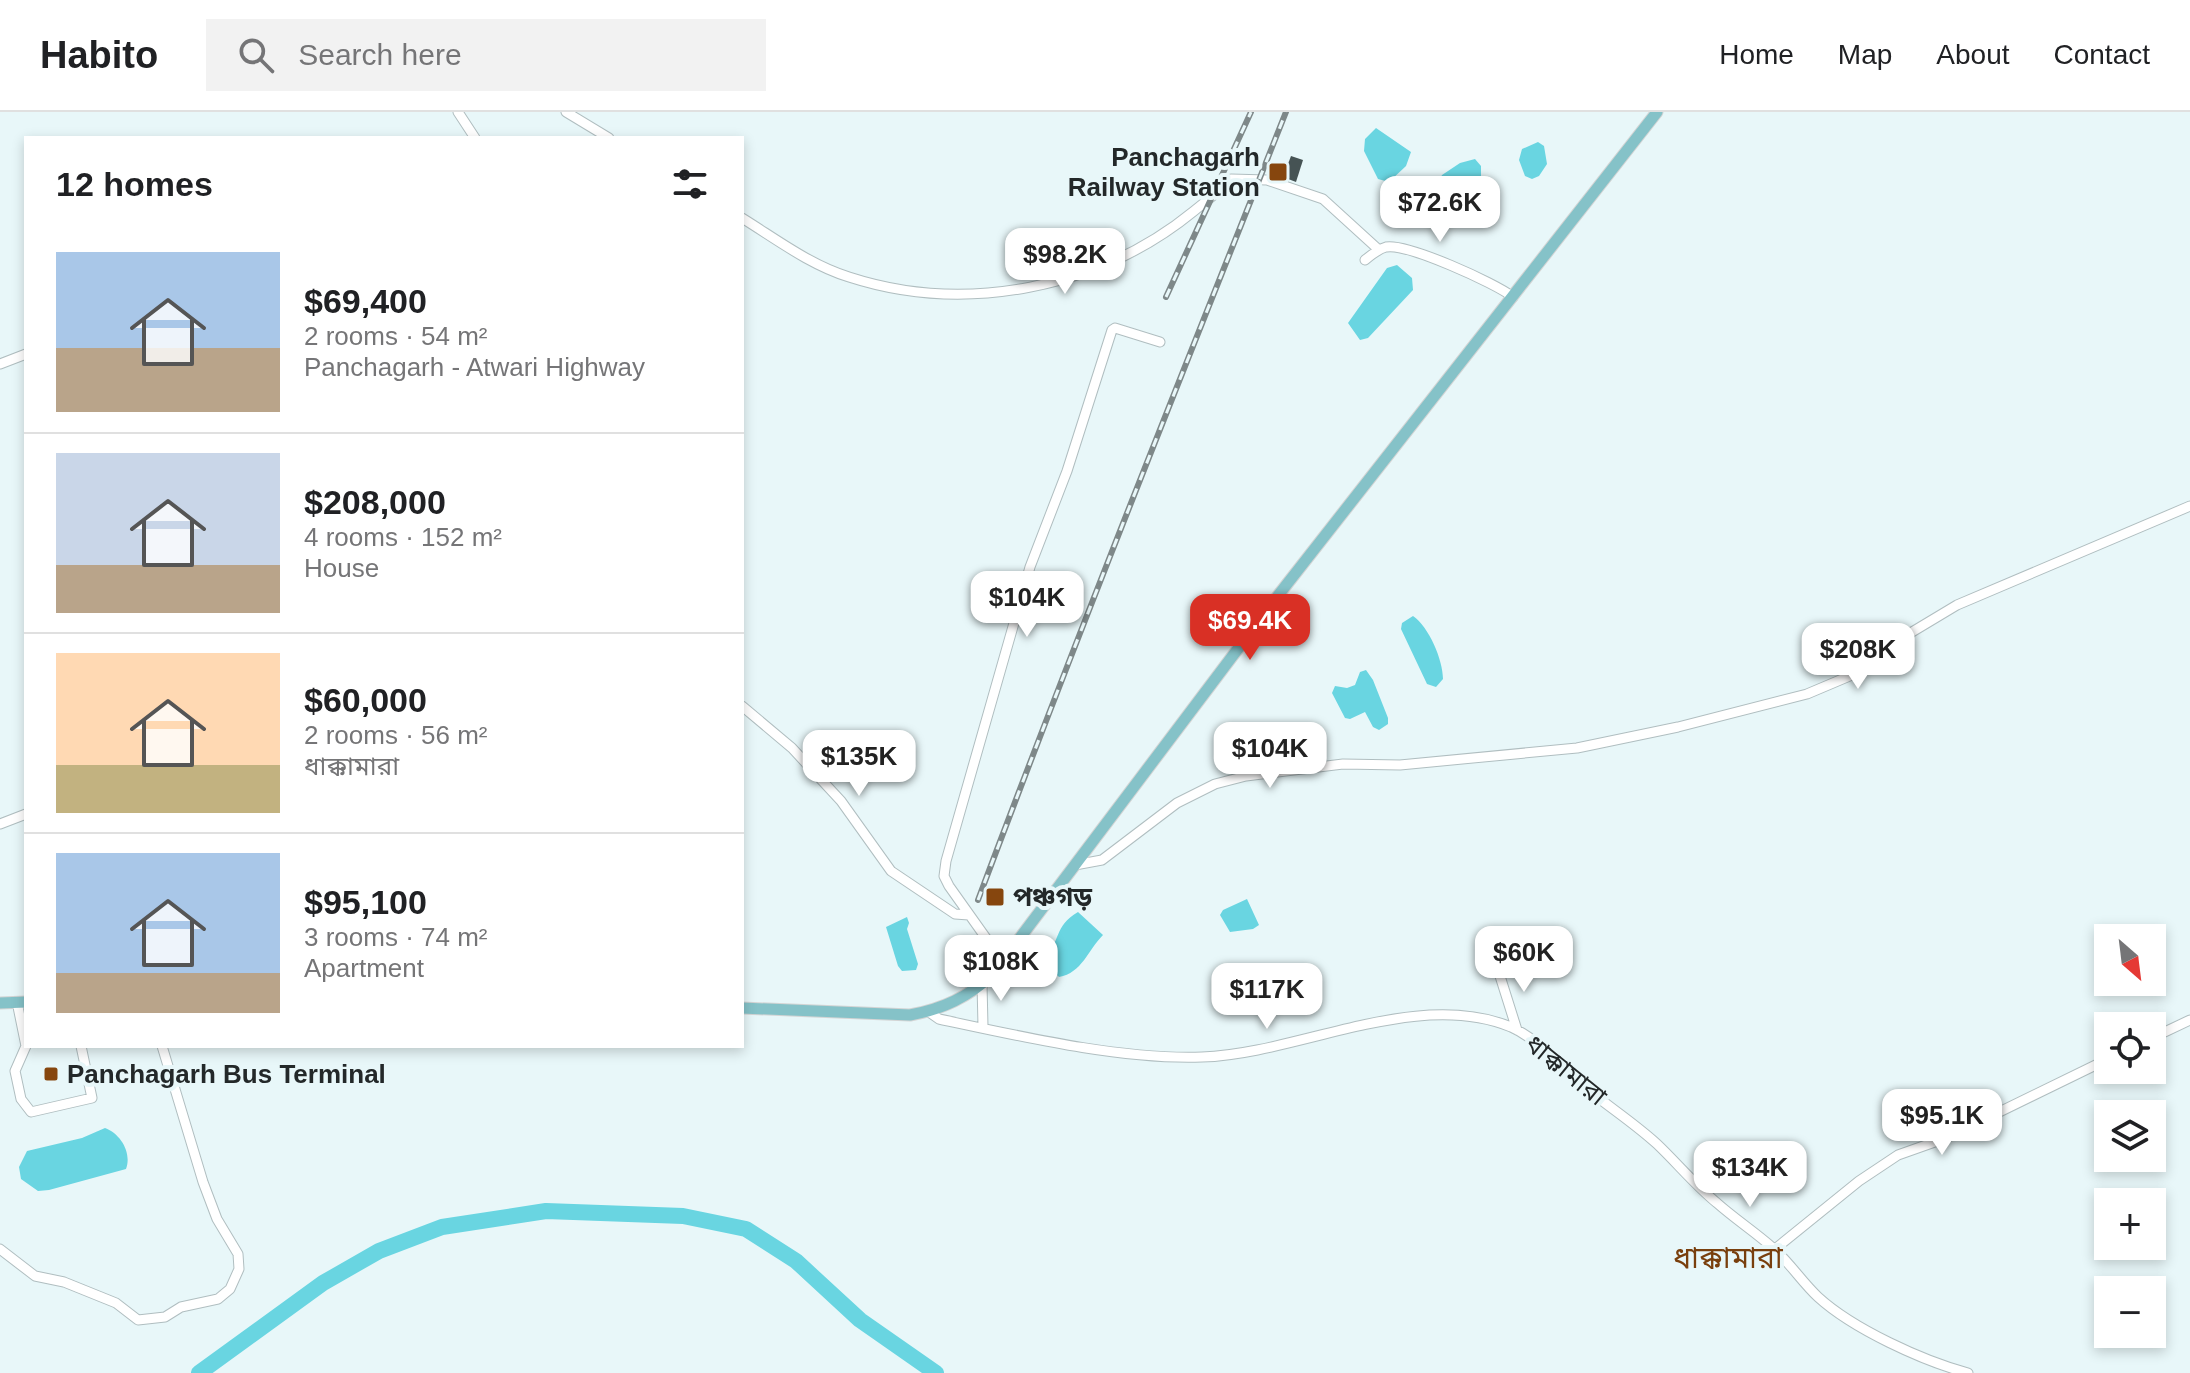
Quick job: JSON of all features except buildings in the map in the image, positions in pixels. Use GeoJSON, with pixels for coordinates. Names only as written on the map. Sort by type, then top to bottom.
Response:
{"type":"FeatureCollection","features":[{"type":"Feature","properties":{"kind":"main road"},"geometry":{"type":"LineString","coordinates":[[744,1008],[891,1016],[929,1012],[960,1000],[982,984],[1003,962],[1280,593],[1657,112]]}},
{"type":"Feature","properties":{"kind":"main road"},"geometry":{"type":"LineString","coordinates":[[0,1003],[21,1002]]}},
{"type":"Feature","properties":{"kind":"street"},"geometry":{"type":"LineString","coordinates":[[458,112],[474,136]]}},
{"type":"Feature","properties":{"kind":"street"},"geometry":{"type":"LineString","coordinates":[[566,112],[606,136]]}},
{"type":"Feature","properties":{"kind":"street"},"geometry":{"type":"LineString","coordinates":[[744,219],[801,255],[845,276],[912,289],[993,292],[1067,279],[1107,265],[1167,231],[1231,179],[1260,180],[1323,199],[1379,250]]}},
{"type":"Feature","properties":{"kind":"street"},"geometry":{"type":"LineString","coordinates":[[1365,260],[1379,250],[1394,247],[1408,250],[1494,283],[1513,297]]}},
{"type":"Feature","properties":{"kind":"street"},"geometry":{"type":"LineString","coordinates":[[1003,962],[946,881],[946,861],[1030,567],[1067,471],[1112,330],[1115,328],[1160,342]]}},
{"type":"Feature","properties":{"kind":"street"},"geometry":{"type":"LineString","coordinates":[[0,364],[24,355]]}},
{"type":"Feature","properties":{"kind":"street"},"geometry":{"type":"LineString","coordinates":[[1075,865],[1102,860],[1177,803],[1215,784],[1246,776],[1359,762],[1400,765],[1577,748],[1678,727],[1807,694],[1859,672],[1912,632],[1957,605],[2190,506]]}},
{"type":"Feature","properties":{"kind":"street"},"geometry":{"type":"LineString","coordinates":[[744,708],[792,748],[816,774],[848,810],[891,871],[955,914],[969,915]]}},
{"type":"Feature","properties":{"kind":"street"},"geometry":{"type":"LineString","coordinates":[[0,824],[24,815]]}},
{"type":"Feature","properties":{"kind":"street"},"geometry":{"type":"LineString","coordinates":[[1497,954],[1494,957],[1517,1030]]}},
{"type":"Feature","properties":{"kind":"street"},"geometry":{"type":"LineString","coordinates":[[982,984],[983,1026]]}},
{"type":"Feature","properties":{"kind":"street"},"geometry":{"type":"LineString","coordinates":[[21,1002],[24,1028]]}},
{"type":"Feature","properties":{"kind":"street","name":"ধাক্কামারা"},"geometry":{"type":"LineString","coordinates":[[929,1012],[939,1019],[1137,1054],[1200,1057],[1252,1052],[1340,1031],[1416,1018],[1479,1020],[1517,1030],[1633,1123],[1717,1204],[1775,1249],[1830,1306],[1898,1347],[1968,1373]]}},
{"type":"Feature","properties":{"kind":"street"},"geometry":{"type":"LineString","coordinates":[[2166,1031],[2190,1020]]}},
{"type":"Feature","properties":{"kind":"street"},"geometry":{"type":"LineString","coordinates":[[25,1048],[15,1071],[21,1099],[31,1112],[92,1098],[81,1048]]}},
{"type":"Feature","properties":{"kind":"street"},"geometry":{"type":"LineString","coordinates":[[0,1249],[35,1276],[64,1282],[116,1303],[138,1320],[165,1317],[181,1307],[218,1299],[230,1289],[239,1269],[238,1254],[211,1205],[163,1048]]}},
{"type":"Feature","properties":{"kind":"street"},"geometry":{"type":"LineString","coordinates":[[1775,1249],[1859,1181],[1898,1155],[1946,1138],[2094,1066]]}},
{"type":"Feature","properties":{"kind":"water"},"geometry":{"type":"Polygon","coordinates":[[[1376,128],[1411,152],[1406,166],[1389,182],[1378,179],[1364,151],[1365,139],[1376,128]]]}},
{"type":"Feature","properties":{"kind":"water"},"geometry":{"type":"Polygon","coordinates":[[[1538,142],[1544,146],[1547,164],[1539,176],[1532,179],[1525,176],[1519,160],[1522,149],[1538,142]]]}},
{"type":"Feature","properties":{"kind":"water"},"geometry":{"type":"Polygon","coordinates":[[[1475,159],[1481,166],[1481,180],[1472,180],[1450,192],[1446,189],[1441,182],[1442,175],[1460,163],[1475,159]]]}},
{"type":"Feature","properties":{"kind":"water"},"geometry":{"type":"Polygon","coordinates":[[[1397,265],[1412,278],[1413,290],[1368,338],[1360,340],[1348,323],[1387,268],[1397,265]]]}},
{"type":"Feature","properties":{"kind":"water"},"geometry":{"type":"Polygon","coordinates":[[[1413,616],[1430,636],[1438,654],[1443,679],[1436,687],[1427,684],[1401,629],[1402,623],[1413,616]]]}},
{"type":"Feature","properties":{"kind":"water"},"geometry":{"type":"Polygon","coordinates":[[[1366,670],[1388,718],[1388,724],[1379,730],[1373,727],[1365,712],[1345,718],[1332,693],[1335,686],[1347,688],[1355,685],[1360,672],[1366,670]]]}},
{"type":"Feature","properties":{"kind":"water"},"geometry":{"type":"Polygon","coordinates":[[[1247,899],[1259,925],[1253,929],[1230,932],[1220,915],[1223,910],[1247,899]]]}},
{"type":"Feature","properties":{"kind":"water"},"geometry":{"type":"Polygon","coordinates":[[[1078,912],[1103,935],[1079,966],[1059,977],[1043,960],[1065,923],[1078,912]]]}},
{"type":"Feature","properties":{"kind":"water"},"geometry":{"type":"Polygon","coordinates":[[[907,917],[907,929],[918,964],[916,970],[902,971],[886,927],[907,917]]]}},
{"type":"Feature","properties":{"kind":"water"},"geometry":{"type":"Polygon","coordinates":[[[105,1128],[124,1145],[128,1157],[126,1169],[49,1190],[38,1191],[21,1179],[19,1167],[27,1151],[82,1138],[105,1128]]]}},
{"type":"Feature","properties":{"kind":"waterway"},"geometry":{"type":"LineString","coordinates":[[199,1373],[323,1283],[379,1251],[442,1227],[546,1211],[683,1216],[746,1229],[796,1261],[860,1320],[936,1373]]}},
{"type":"Feature","properties":{"kind":"railway"},"geometry":{"type":"LineString","coordinates":[[1166,297],[1251,112]]}},
{"type":"Feature","properties":{"kind":"railway"},"geometry":{"type":"LineString","coordinates":[[978,900],[1286,112]]}},
{"type":"Feature","properties":{"kind":"place","name":"Panchagarh Railway Station"},"geometry":{"type":"Point","coordinates":[1278,172]}},
{"type":"Feature","properties":{"kind":"place","name":"পঞ্চগড়"},"geometry":{"type":"Point","coordinates":[995,897]}},
{"type":"Feature","properties":{"kind":"place","name":"Panchagarh Bus Terminal"},"geometry":{"type":"Point","coordinates":[51,1074]}},
{"type":"Feature","properties":{"kind":"district","name":"ধাক্কামারা"},"geometry":{"type":"Point","coordinates":[1728,1257]}}]}
